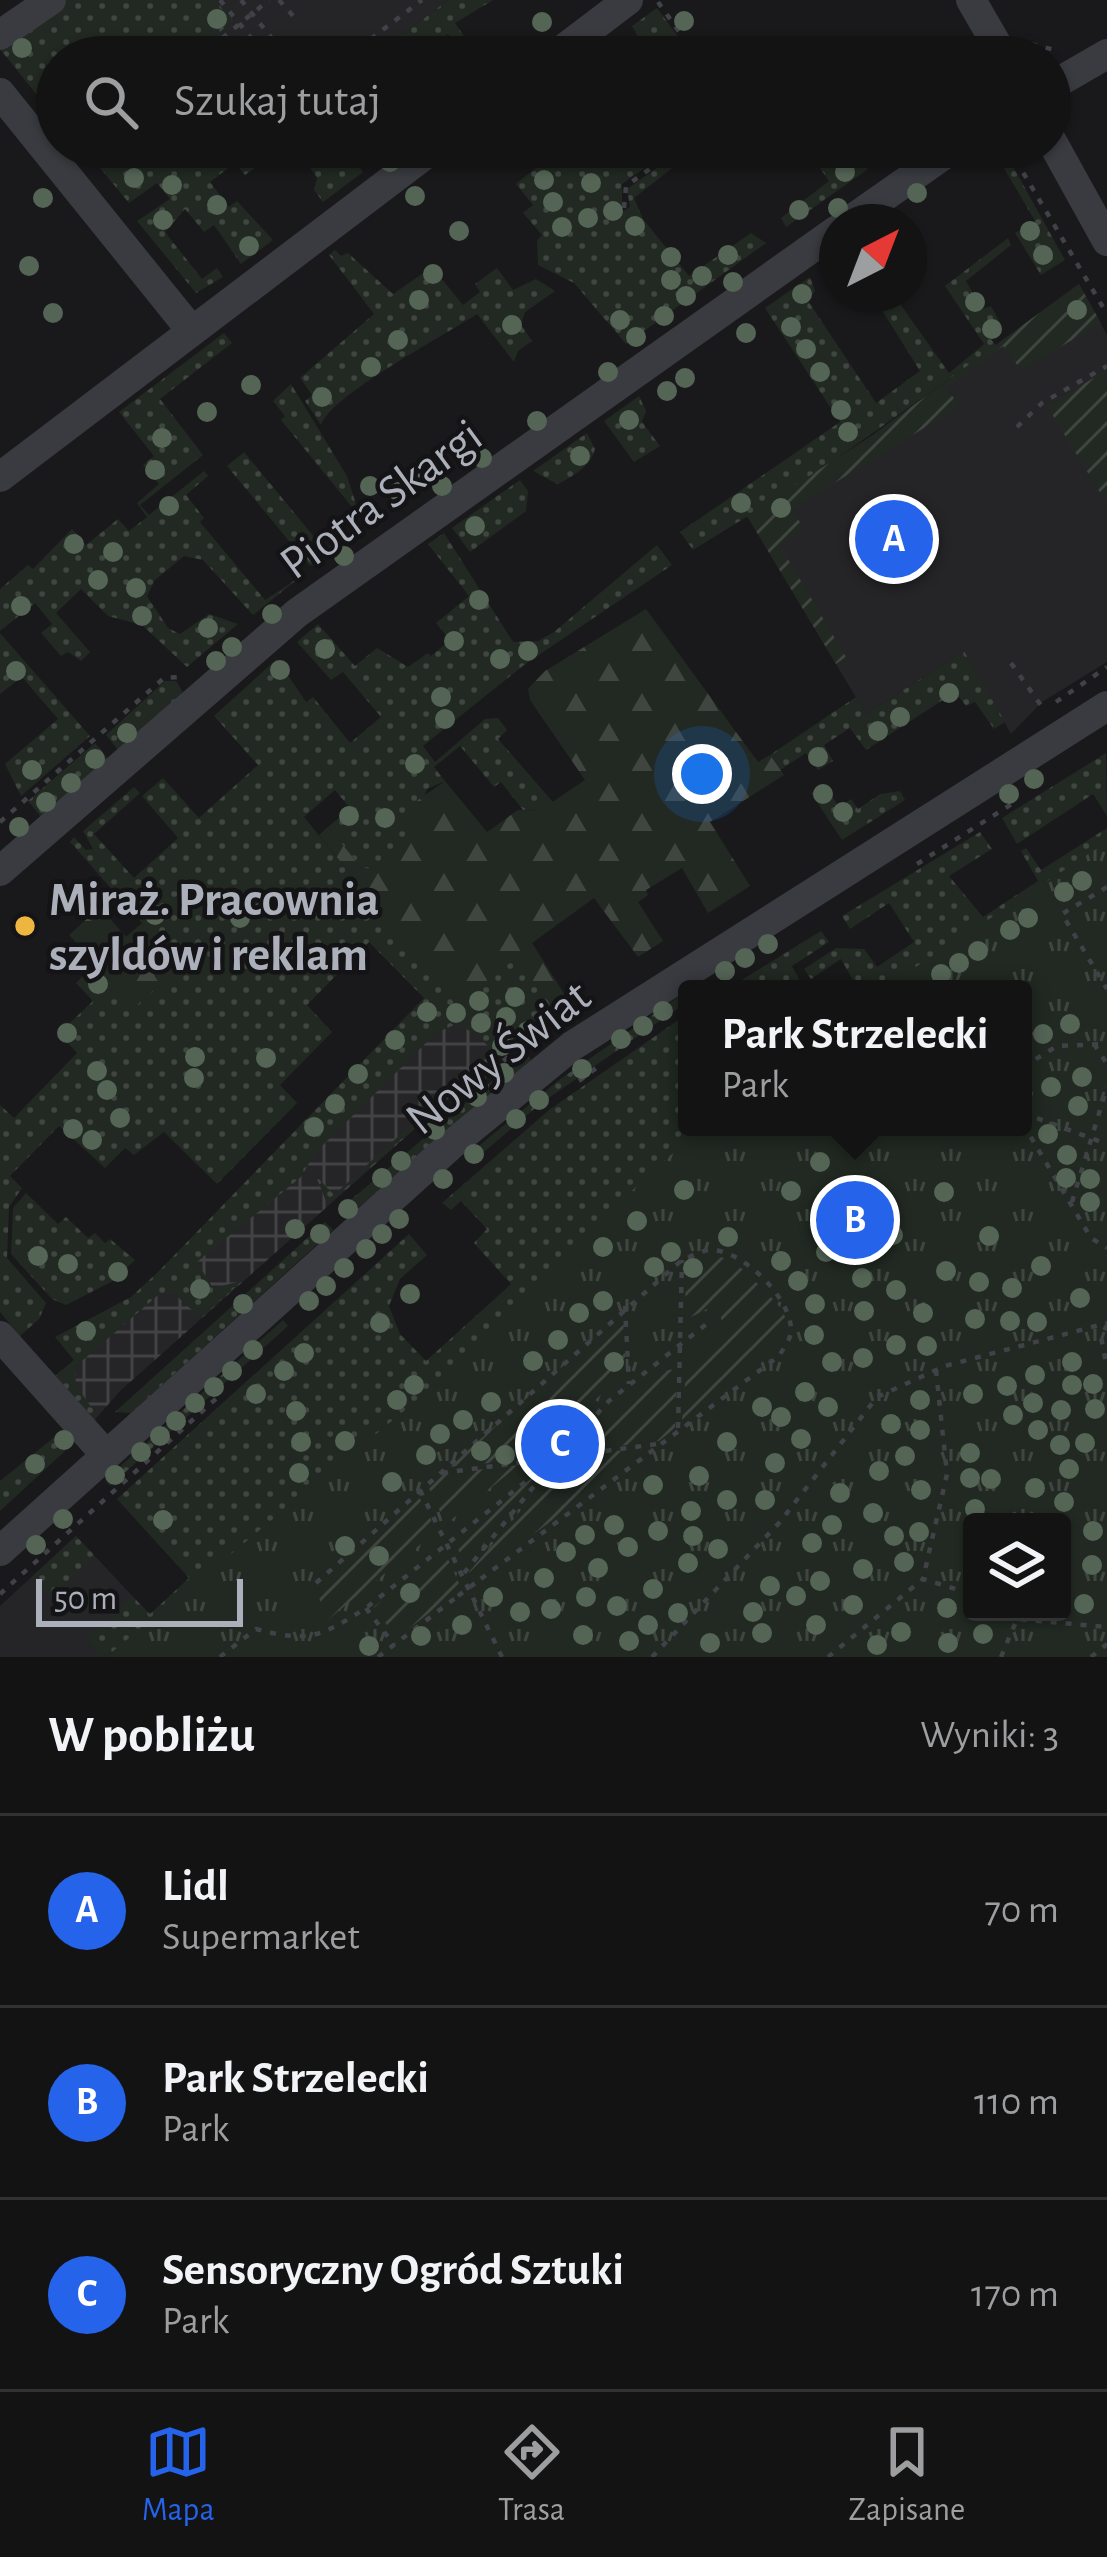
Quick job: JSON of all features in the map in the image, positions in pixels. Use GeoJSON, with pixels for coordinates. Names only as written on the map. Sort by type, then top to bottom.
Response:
{"type":"FeatureCollection","features":[{"type":"Feature","properties":{"kind":"street"},"geometry":{"type":"LineString","coordinates":[[0,35],[51,0]]}},
{"type":"Feature","properties":{"kind":"street"},"geometry":{"type":"LineString","coordinates":[[971,0],[1003,36]]}},
{"type":"Feature","properties":{"kind":"street"},"geometry":{"type":"LineString","coordinates":[[587,36],[643,1]]}},
{"type":"Feature","properties":{"kind":"street"},"geometry":{"type":"LineString","coordinates":[[1071,75],[1107,54]]}},
{"type":"Feature","properties":{"kind":"street"},"geometry":{"type":"LineString","coordinates":[[0,92],[10,128],[36,157]]}},
{"type":"Feature","properties":{"kind":"street"},"geometry":{"type":"LineString","coordinates":[[46,168],[191,330]]}},
{"type":"Feature","properties":{"kind":"street"},"geometry":{"type":"LineString","coordinates":[[0,477],[407,168]]}},
{"type":"Feature","properties":{"kind":"street"},"geometry":{"type":"LineString","coordinates":[[874,204],[925,168]]}},
{"type":"Feature","properties":{"kind":"street"},"geometry":{"type":"LineString","coordinates":[[1067,168],[1107,241]]}},
{"type":"Feature","properties":{"kind":"street","name":"Piotra Skargi"},"geometry":{"type":"LineString","coordinates":[[0,871],[297,613],[819,243]]}},
{"type":"Feature","properties":{"kind":"street","name":"Nowy Świat"},"geometry":{"type":"LineString","coordinates":[[0,1551],[450,1146],[572,1046],[1107,706]]}},
{"type":"Feature","properties":{"kind":"street"},"geometry":{"type":"LineString","coordinates":[[0,1336],[106,1455]]}},
{"type":"Feature","properties":{"kind":"path"},"geometry":{"type":"LineString","coordinates":[[220,0],[250,36]]}},
{"type":"Feature","properties":{"kind":"path"},"geometry":{"type":"LineString","coordinates":[[241,0],[270,36]]}},
{"type":"Feature","properties":{"kind":"path"},"geometry":{"type":"LineString","coordinates":[[225,36],[268,0]]}},
{"type":"Feature","properties":{"kind":"path"},"geometry":{"type":"LineString","coordinates":[[279,0],[295,18]]}},
{"type":"Feature","properties":{"kind":"path"},"geometry":{"type":"LineString","coordinates":[[397,0],[406,11]]}},
{"type":"Feature","properties":{"kind":"path"},"geometry":{"type":"LineString","coordinates":[[374,36],[422,0]]}},
{"type":"Feature","properties":{"kind":"path"},"geometry":{"type":"LineString","coordinates":[[643,1],[680,36]]}},
{"type":"Feature","properties":{"kind":"path"},"geometry":{"type":"LineString","coordinates":[[374,19],[382,30]]}},
{"type":"Feature","properties":{"kind":"path"},"geometry":{"type":"LineString","coordinates":[[357,32],[360,36]]}},
{"type":"Feature","properties":{"kind":"path"},"geometry":{"type":"LineString","coordinates":[[624,208],[626,186],[651,168]]}},
{"type":"Feature","properties":{"kind":"path"},"geometry":{"type":"LineString","coordinates":[[1020,168],[1107,314]]}},
{"type":"Feature","properties":{"kind":"path"},"geometry":{"type":"LineString","coordinates":[[1017,427],[1042,403],[1107,365]]}},
{"type":"Feature","properties":{"kind":"path"},"geometry":{"type":"LineString","coordinates":[[1011,663],[1045,711]]}},
{"type":"Feature","properties":{"kind":"path"},"geometry":{"type":"LineString","coordinates":[[1107,887],[1062,914],[1107,989]]}},
{"type":"Feature","properties":{"kind":"path"},"geometry":{"type":"LineString","coordinates":[[1094,1043],[1107,1064]]}},
{"type":"Feature","properties":{"kind":"path"},"geometry":{"type":"LineString","coordinates":[[1032,1061],[1057,1046],[1107,1044]]}},
{"type":"Feature","properties":{"kind":"path"},"geometry":{"type":"LineString","coordinates":[[569,1088],[602,1064]]}},
{"type":"Feature","properties":{"kind":"path"},"geometry":{"type":"LineString","coordinates":[[1071,1205],[1107,1087]]}},
{"type":"Feature","properties":{"kind":"path"},"geometry":{"type":"LineString","coordinates":[[1032,1116],[1107,1144]]}},
{"type":"Feature","properties":{"kind":"path"},"geometry":{"type":"LineString","coordinates":[[1030,1136],[1090,1238],[1107,1248]]}},
{"type":"Feature","properties":{"kind":"path"},"geometry":{"type":"LineString","coordinates":[[316,1583],[682,1260],[706,1250],[731,1253],[778,1298],[792,1334],[779,1356],[378,1657]]}},
{"type":"Feature","properties":{"kind":"path"},"geometry":{"type":"LineString","coordinates":[[678,1432],[682,1260]]}},
{"type":"Feature","properties":{"kind":"path"},"geometry":{"type":"LineString","coordinates":[[626,1306],[629,1385]]}},
{"type":"Feature","properties":{"kind":"path"},"geometry":{"type":"LineString","coordinates":[[463,1575],[558,1456],[629,1385],[709,1322]]}},
{"type":"Feature","properties":{"kind":"path"},"geometry":{"type":"LineString","coordinates":[[1107,1324],[1101,1337],[1107,1368]]}},
{"type":"Feature","properties":{"kind":"path"},"geometry":{"type":"LineString","coordinates":[[652,1657],[779,1523],[878,1397],[936,1370],[1107,1324]]}},
{"type":"Feature","properties":{"kind":"path"},"geometry":{"type":"LineString","coordinates":[[828,1657],[923,1579],[947,1474],[936,1370]]}},
{"type":"Feature","properties":{"kind":"path"},"geometry":{"type":"LineString","coordinates":[[0,1594],[230,1387]]}},
{"type":"Feature","properties":{"kind":"path"},"geometry":{"type":"LineString","coordinates":[[437,1473],[662,1443]]}},
{"type":"Feature","properties":{"kind":"path"},"geometry":{"type":"LineString","coordinates":[[220,1657],[256,1629],[299,1641],[334,1629],[558,1456]]}},
{"type":"Feature","properties":{"kind":"path"},"geometry":{"type":"LineString","coordinates":[[420,1488],[502,1657]]}},
{"type":"Feature","properties":{"kind":"path"},"geometry":{"type":"LineString","coordinates":[[923,1579],[963,1591]]}},
{"type":"Feature","properties":{"kind":"path"},"geometry":{"type":"LineString","coordinates":[[366,1608],[394,1645]]}},
{"type":"Feature","properties":{"kind":"path"},"geometry":{"type":"LineString","coordinates":[[1000,1657],[1016,1621]]}},
{"type":"Feature","properties":{"kind":"path"},"geometry":{"type":"LineString","coordinates":[[1037,1621],[1107,1628]]}},
{"type":"Feature","properties":{"kind":"path"},"geometry":{"type":"LineString","coordinates":[[1091,1657],[1107,1644]]}},
{"type":"Feature","properties":{"kind":"shaded area"},"geometry":{"type":"Polygon","coordinates":[[[68,0],[448,0],[401,36],[36,36],[36,54],[0,49],[68,0]]]}},
{"type":"Feature","properties":{"kind":"shaded area"},"geometry":{"type":"Polygon","coordinates":[[[1079,284],[1107,335],[1107,662],[1042,702],[1011,734],[964,651],[866,714],[747,516],[870,437],[1079,284]]]}},
{"type":"Feature","properties":{"kind":"shaded area"},"geometry":{"type":"Polygon","coordinates":[[[456,1005],[499,1054],[120,1391],[92,1423],[53,1378],[236,1221],[456,1005]]]}},
{"type":"Feature","properties":{"kind":"shaded area"},"geometry":{"type":"Polygon","coordinates":[[[76,1536],[153,1618],[106,1657],[0,1657],[0,1606],[76,1536]]]}},
{"type":"Feature","properties":{"kind":"green space"},"geometry":{"type":"Polygon","coordinates":[[[62,0],[215,0],[233,21],[215,36],[36,36],[36,94],[0,49],[62,0]]]}},
{"type":"Feature","properties":{"kind":"green space"},"geometry":{"type":"Polygon","coordinates":[[[448,0],[493,0],[455,23],[464,36],[401,36],[448,0]]]}},
{"type":"Feature","properties":{"kind":"green space"},"geometry":{"type":"Polygon","coordinates":[[[657,8],[678,36],[638,36],[632,26],[657,8]]]}},
{"type":"Feature","properties":{"kind":"green space"},"geometry":{"type":"Polygon","coordinates":[[[100,168],[228,168],[210,182],[229,207],[237,201],[273,240],[241,264],[214,225],[204,232],[185,209],[165,232],[202,279],[217,268],[223,277],[196,293],[137,221],[170,199],[157,183],[129,203],[100,168]]]}},
{"type":"Feature","properties":{"kind":"green space"},"geometry":{"type":"Polygon","coordinates":[[[311,168],[360,168],[363,172],[323,202],[314,190],[317,178],[311,168]]]}},
{"type":"Feature","properties":{"kind":"green space"},"geometry":{"type":"Polygon","coordinates":[[[536,168],[644,168],[622,184],[622,212],[630,207],[627,189],[656,168],[672,168],[634,198],[643,219],[689,276],[751,233],[766,243],[626,344],[574,283],[538,265],[537,240],[542,235],[523,213],[533,205],[516,184],[536,168]]]}},
{"type":"Feature","properties":{"kind":"green space"},"geometry":{"type":"Polygon","coordinates":[[[820,168],[868,169],[786,227],[781,218],[829,181],[820,168]]]}},
{"type":"Feature","properties":{"kind":"green space"},"geometry":{"type":"Polygon","coordinates":[[[1004,168],[1014,168],[1065,260],[1041,275],[1015,233],[1035,221],[1004,168]]]}},
{"type":"Feature","properties":{"kind":"green space"},"geometry":{"type":"Polygon","coordinates":[[[1008,238],[1011,245],[966,281],[982,309],[991,306],[1001,325],[988,335],[996,346],[806,480],[693,550],[680,532],[840,422],[765,308],[810,277],[815,291],[808,301],[876,403],[920,371],[883,312],[906,312],[949,373],[984,344],[945,286],[1008,238]]]}},
{"type":"Feature","properties":{"kind":"green space"},"geometry":{"type":"Polygon","coordinates":[[[335,250],[341,256],[348,253],[393,294],[432,267],[463,305],[480,292],[475,284],[497,268],[513,290],[536,279],[555,291],[525,312],[521,325],[532,341],[518,351],[514,362],[477,314],[366,382],[321,425],[305,401],[312,395],[300,378],[374,314],[329,255],[335,250]]]}},
{"type":"Feature","properties":{"kind":"green space"},"geometry":{"type":"Polygon","coordinates":[[[1079,284],[1101,323],[1021,370],[1003,346],[946,388],[960,406],[792,509],[804,529],[779,544],[846,657],[836,664],[747,516],[870,437],[1079,284]]]}},
{"type":"Feature","properties":{"kind":"green space"},"geometry":{"type":"Polygon","coordinates":[[[224,333],[232,343],[160,399],[203,455],[140,505],[149,515],[204,471],[208,476],[186,495],[204,518],[200,522],[265,600],[300,577],[253,615],[203,560],[184,556],[155,580],[147,596],[168,628],[180,634],[209,614],[238,624],[187,667],[142,625],[108,616],[81,589],[56,613],[90,652],[81,661],[68,652],[61,656],[41,633],[52,624],[35,603],[0,631],[0,589],[28,565],[33,569],[72,529],[86,545],[118,519],[129,531],[147,517],[137,503],[159,484],[143,465],[154,456],[119,412],[224,333]]]}},
{"type":"Feature","properties":{"kind":"green space"},"geometry":{"type":"Polygon","coordinates":[[[1107,370],[1107,504],[1047,406],[1107,370]]]}},
{"type":"Feature","properties":{"kind":"green space"},"geometry":{"type":"Polygon","coordinates":[[[291,384],[347,476],[356,504],[352,507],[281,420],[285,416],[273,401],[291,384]]]}},
{"type":"Feature","properties":{"kind":"green space"},"geometry":{"type":"Polygon","coordinates":[[[639,396],[646,411],[642,422],[660,446],[634,462],[604,421],[639,396]]]}},
{"type":"Feature","properties":{"kind":"green space"},"geometry":{"type":"Polygon","coordinates":[[[587,433],[595,449],[575,474],[557,484],[533,471],[587,433]]]}},
{"type":"Feature","properties":{"kind":"green space"},"geometry":{"type":"Polygon","coordinates":[[[244,452],[325,550],[358,525],[360,529],[313,566],[308,564],[227,466],[244,452]]]}},
{"type":"Feature","properties":{"kind":"green space"},"geometry":{"type":"Polygon","coordinates":[[[520,480],[528,491],[526,511],[470,552],[452,528],[520,480]]]}},
{"type":"Feature","properties":{"kind":"green space"},"geometry":{"type":"Polygon","coordinates":[[[444,533],[513,642],[538,641],[554,632],[657,545],[672,565],[524,665],[423,746],[435,762],[485,719],[498,718],[507,730],[498,739],[553,802],[539,811],[523,810],[501,782],[494,787],[460,746],[434,767],[445,781],[427,789],[406,851],[372,870],[361,867],[328,827],[350,808],[335,790],[304,817],[456,1004],[516,957],[556,1011],[577,997],[581,1008],[499,1054],[327,1204],[316,1176],[334,1195],[492,1051],[478,1035],[456,1024],[436,1033],[315,1153],[301,1177],[197,1262],[213,1288],[242,1281],[201,1318],[172,1292],[157,1296],[75,1367],[76,1385],[96,1414],[92,1423],[53,1378],[74,1360],[55,1337],[131,1297],[424,998],[369,942],[307,1005],[332,1032],[280,1085],[297,1103],[217,1184],[164,1132],[134,1155],[125,1148],[105,1168],[59,1126],[10,1176],[22,1188],[9,1207],[7,1258],[46,1303],[39,1319],[20,1336],[0,1312],[0,1105],[14,1118],[77,1053],[59,1033],[93,1001],[76,983],[95,964],[135,1006],[180,966],[70,842],[74,837],[86,850],[93,849],[83,831],[134,787],[140,793],[94,834],[134,878],[178,838],[142,796],[163,778],[199,818],[258,765],[214,716],[277,659],[306,702],[313,697],[350,743],[381,717],[343,672],[331,680],[297,642],[318,624],[355,666],[377,648],[408,667],[428,653],[431,656],[450,640],[436,623],[469,596],[428,544],[444,533]]]}},
{"type":"Feature","properties":{"kind":"green space"},"geometry":{"type":"Polygon","coordinates":[[[646,609],[758,762],[770,755],[784,775],[710,822],[750,886],[708,913],[682,868],[646,890],[648,895],[638,902],[663,941],[638,957],[594,898],[532,943],[570,1003],[556,1012],[516,958],[456,1005],[319,835],[328,827],[361,867],[372,870],[406,851],[415,802],[445,781],[487,832],[518,810],[539,811],[585,780],[530,700],[528,689],[545,671],[646,609]]]}},
{"type":"Feature","properties":{"kind":"green space"},"geometry":{"type":"Polygon","coordinates":[[[0,633],[90,736],[21,796],[5,764],[58,719],[22,677],[0,694],[0,633]]]}},
{"type":"Feature","properties":{"kind":"green space"},"geometry":{"type":"Polygon","coordinates":[[[964,651],[1005,722],[994,729],[975,702],[966,706],[955,692],[866,750],[850,728],[824,745],[833,761],[818,770],[806,753],[780,770],[770,755],[856,697],[866,714],[964,651]]]}},
{"type":"Feature","properties":{"kind":"green space"},"geometry":{"type":"Polygon","coordinates":[[[165,681],[176,681],[184,694],[119,751],[106,735],[165,681]]]}},
{"type":"Feature","properties":{"kind":"green space"},"geometry":{"type":"Polygon","coordinates":[[[95,743],[109,760],[42,818],[28,801],[95,743]]]}},
{"type":"Feature","properties":{"kind":"green space"},"geometry":{"type":"Polygon","coordinates":[[[1106,753],[1107,816],[1093,794],[1017,844],[1002,818],[1106,753]]]}},
{"type":"Feature","properties":{"kind":"green space"},"geometry":{"type":"Polygon","coordinates":[[[824,784],[839,807],[851,799],[858,809],[880,794],[900,791],[905,800],[842,840],[811,793],[824,784]]]}},
{"type":"Feature","properties":{"kind":"green space"},"geometry":{"type":"Polygon","coordinates":[[[1107,828],[1107,881],[1030,980],[853,980],[841,959],[811,979],[804,969],[836,948],[864,949],[877,967],[914,942],[889,903],[850,929],[842,916],[980,832],[992,849],[949,876],[983,917],[1038,881],[1021,851],[1026,848],[1041,870],[1107,828]]]}},
{"type":"Feature","properties":{"kind":"green space"},"geometry":{"type":"Polygon","coordinates":[[[1107,842],[1107,1657],[106,1657],[439,1382],[656,1167],[695,1136],[1032,1136],[1032,980],[896,980],[1107,842]]]}},
{"type":"Feature","properties":{"kind":"green space"},"geometry":{"type":"Polygon","coordinates":[[[100,907],[126,937],[142,923],[180,966],[135,1007],[69,935],[100,907]]]}},
{"type":"Feature","properties":{"kind":"green space"},"geometry":{"type":"Polygon","coordinates":[[[821,931],[829,942],[792,966],[799,980],[742,980],[821,931]]]}},
{"type":"Feature","properties":{"kind":"green space"},"geometry":{"type":"Polygon","coordinates":[[[678,997],[678,1008],[540,1104],[471,1163],[469,1154],[559,1080],[678,997]]]}},
{"type":"Feature","properties":{"kind":"green space"},"geometry":{"type":"Polygon","coordinates":[[[678,1020],[678,1136],[1004,1136],[117,1657],[112,1652],[96,1657],[99,1653],[86,1638],[132,1596],[150,1614],[189,1578],[117,1499],[409,1234],[427,1255],[400,1279],[389,1306],[400,1334],[426,1361],[511,1284],[474,1243],[487,1229],[461,1201],[451,1210],[442,1203],[549,1110],[678,1020]]]}},
{"type":"Feature","properties":{"kind":"green space"},"geometry":{"type":"Polygon","coordinates":[[[526,1052],[531,1060],[346,1218],[340,1209],[526,1052]]]}},
{"type":"Feature","properties":{"kind":"green space"},"geometry":{"type":"Polygon","coordinates":[[[26,1193],[58,1224],[66,1217],[88,1238],[95,1233],[105,1243],[110,1239],[135,1260],[113,1281],[66,1305],[52,1299],[11,1254],[13,1208],[26,1193]]]}},
{"type":"Feature","properties":{"kind":"green space"},"geometry":{"type":"Polygon","coordinates":[[[325,1222],[333,1230],[131,1413],[115,1412],[325,1222]]]}},
{"type":"Feature","properties":{"kind":"green space"},"geometry":{"type":"Polygon","coordinates":[[[701,1255],[719,1256],[738,1266],[774,1300],[786,1320],[784,1333],[762,1362],[682,1421],[687,1361],[723,1325],[719,1311],[709,1308],[685,1320],[686,1261],[701,1255]]]}},
{"type":"Feature","properties":{"kind":"green space"},"geometry":{"type":"Polygon","coordinates":[[[623,1313],[626,1373],[527,1459],[449,1467],[623,1313]]]}},
{"type":"Feature","properties":{"kind":"green space"},"geometry":{"type":"Polygon","coordinates":[[[283,1320],[288,1326],[110,1486],[105,1480],[283,1320]]]}},
{"type":"Feature","properties":{"kind":"green space"},"geometry":{"type":"Polygon","coordinates":[[[677,1369],[675,1428],[659,1441],[570,1452],[630,1387],[677,1369]]]}},
{"type":"Feature","properties":{"kind":"green space"},"geometry":{"type":"Polygon","coordinates":[[[63,1430],[79,1438],[0,1511],[0,1481],[63,1430]]]}},
{"type":"Feature","properties":{"kind":"green space"},"geometry":{"type":"Polygon","coordinates":[[[651,1447],[473,1579],[469,1572],[566,1457],[651,1447]]]}},
{"type":"Feature","properties":{"kind":"green space"},"geometry":{"type":"Polygon","coordinates":[[[519,1465],[446,1524],[428,1486],[442,1474],[519,1465]]]}},
{"type":"Feature","properties":{"kind":"green space"},"geometry":{"type":"Polygon","coordinates":[[[548,1465],[466,1565],[454,1541],[548,1465]]]}},
{"type":"Feature","properties":{"kind":"green space"},"geometry":{"type":"Polygon","coordinates":[[[418,1495],[437,1531],[325,1622],[317,1588],[418,1495]]]}},
{"type":"Feature","properties":{"kind":"green space"},"geometry":{"type":"Polygon","coordinates":[[[76,1536],[95,1556],[50,1597],[32,1577],[76,1536]]]}},
{"type":"Feature","properties":{"kind":"green space"},"geometry":{"type":"Polygon","coordinates":[[[444,1550],[461,1588],[397,1638],[383,1620],[399,1606],[394,1600],[378,1613],[374,1607],[444,1550]]]}},
{"type":"Feature","properties":{"kind":"place","name":"Lidl"},"geometry":{"type":"Point","coordinates":[894,539]}},
{"type":"Feature","properties":{"kind":"place","name":"Miraż. Pracownia szyldów i reklam"},"geometry":{"type":"Point","coordinates":[25,926]}},
{"type":"Feature","properties":{"kind":"place","name":"Park Strzelecki"},"geometry":{"type":"Point","coordinates":[855,1220]}},
{"type":"Feature","properties":{"kind":"place","name":"Sensoryczny Ogród Sztuki"},"geometry":{"type":"Point","coordinates":[560,1444]}}]}
